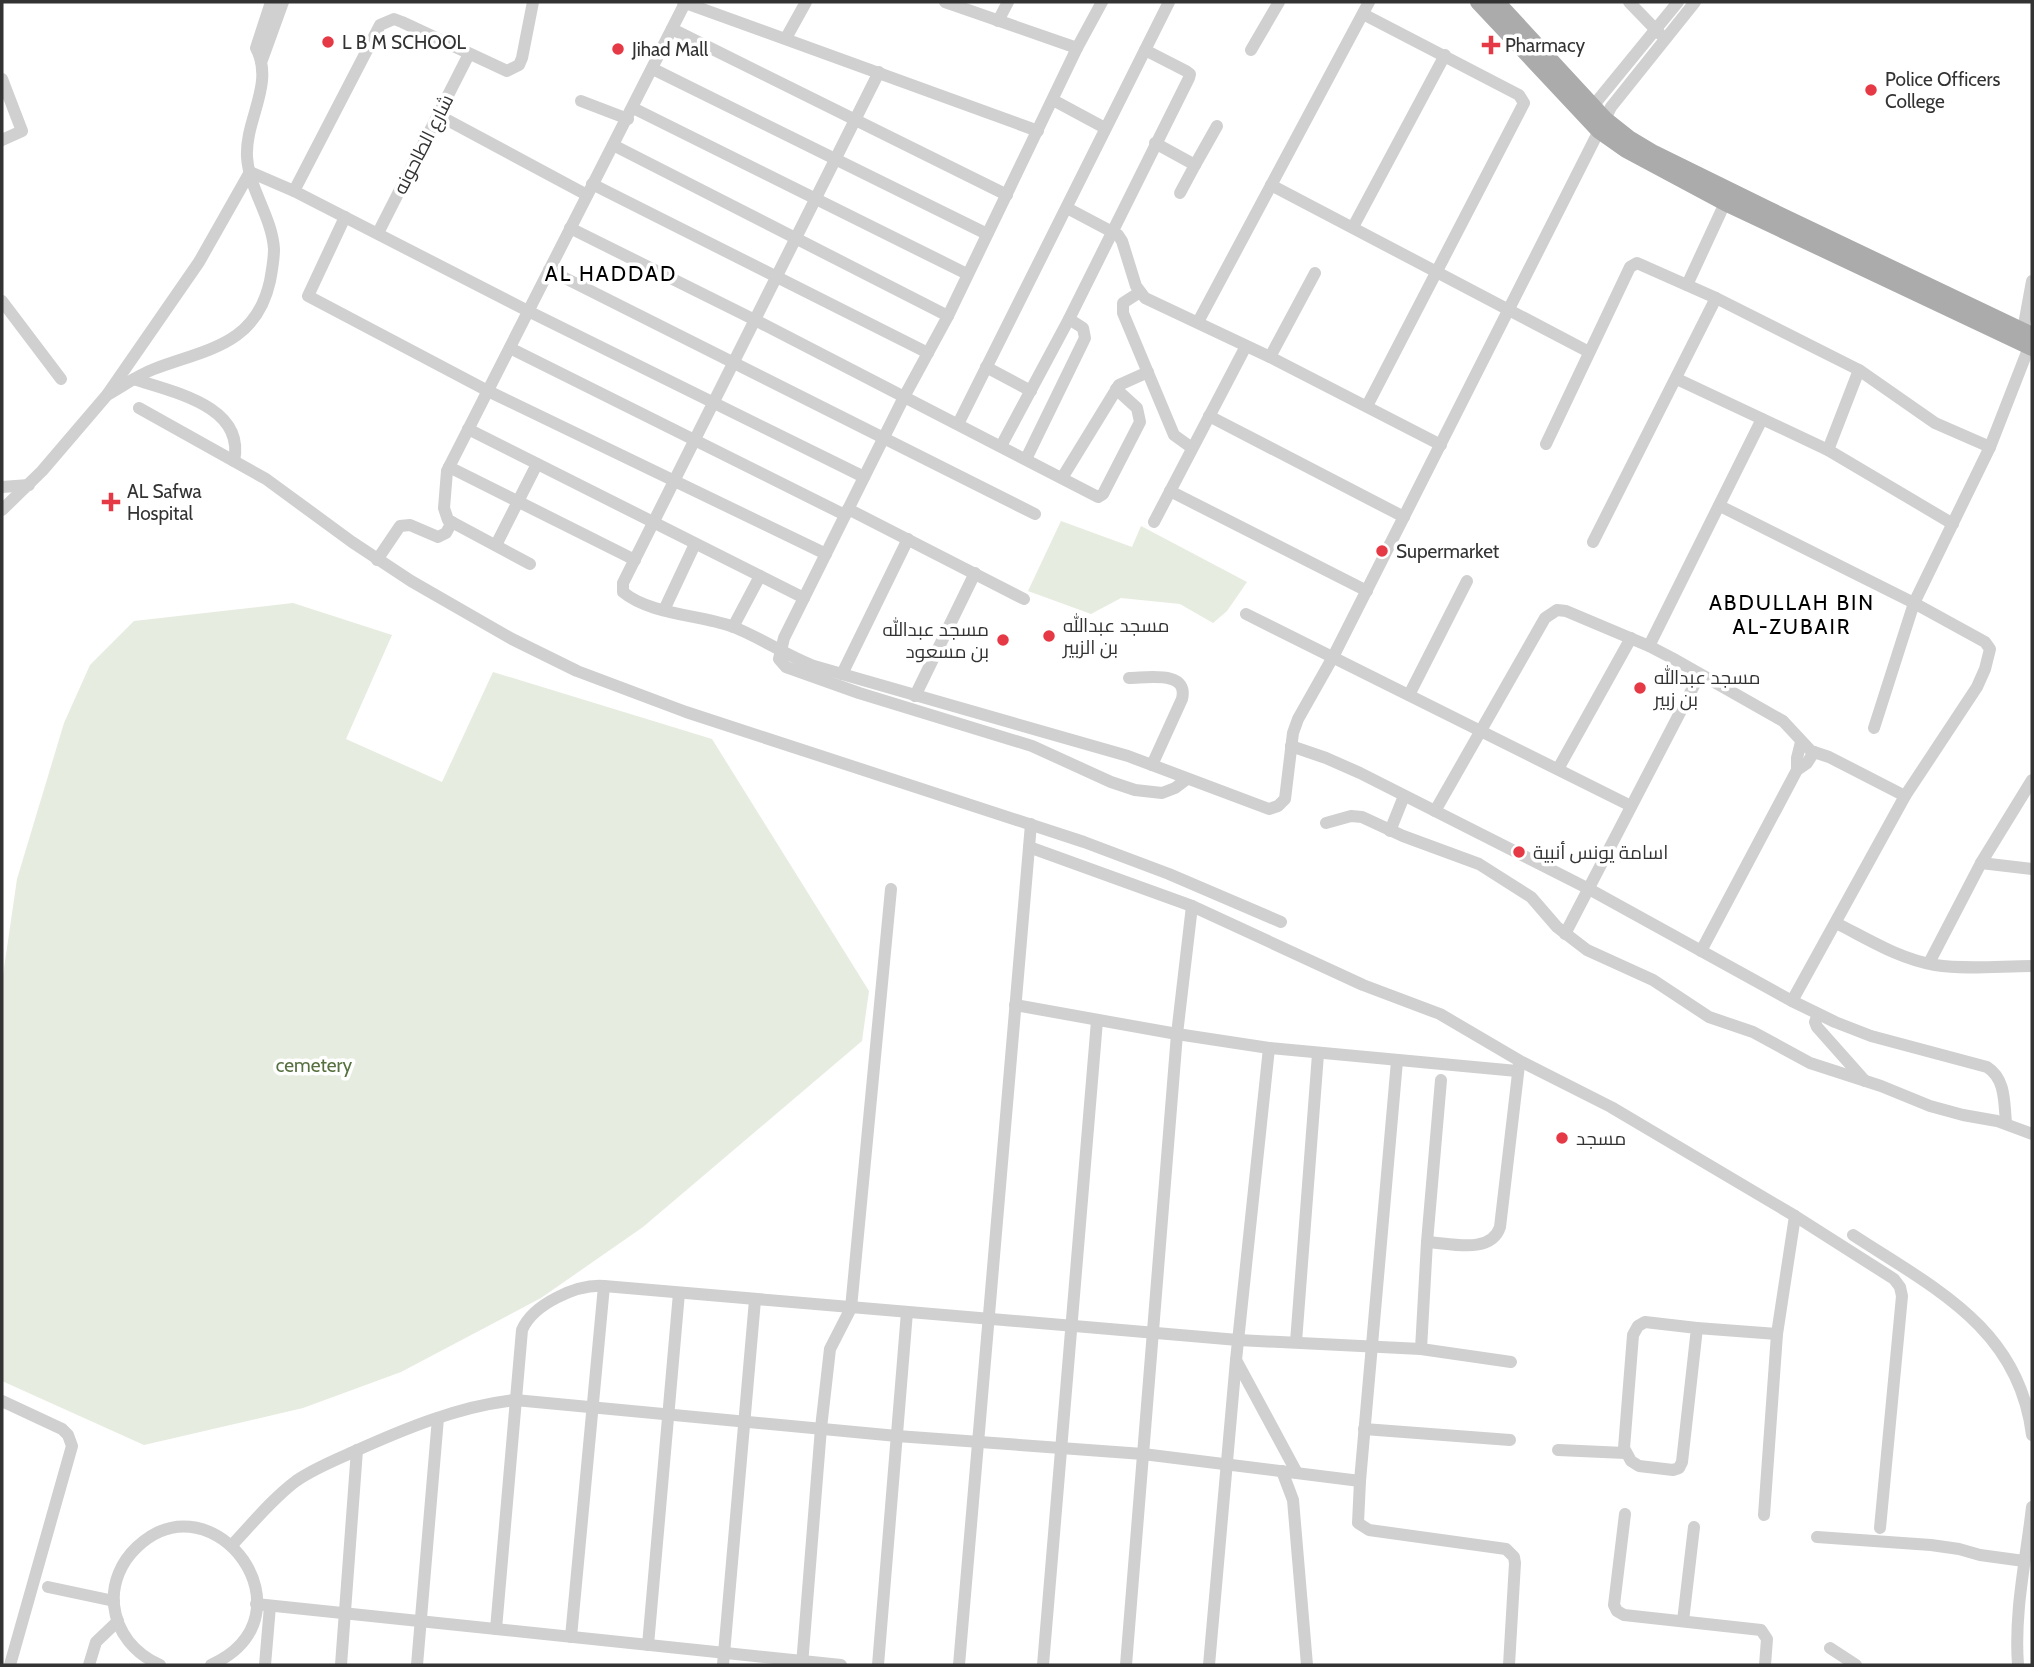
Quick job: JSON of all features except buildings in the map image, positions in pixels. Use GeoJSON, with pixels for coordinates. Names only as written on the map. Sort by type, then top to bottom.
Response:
{"type":"FeatureCollection","features":[{"type":"Feature","properties":{"kind":"main road"},"geometry":{"type":"LineString","coordinates":[[1478,2],[1626,150],[1725,203],[2029,340]]}},
{"type":"Feature","properties":{"kind":"main road"},"geometry":{"type":"LineString","coordinates":[[1497,2],[1593,106],[1602,125],[1618,130],[1654,153],[2029,340]]}},
{"type":"Feature","properties":{"kind":"street"},"geometry":{"type":"LineString","coordinates":[[107,395],[152,370],[227,343],[245,329],[259,311],[268,286],[274,248],[250,172],[247,142],[263,85],[259,54],[271,2]]}},
{"type":"Feature","properties":{"kind":"street"},"geometry":{"type":"LineString","coordinates":[[259,54],[283,2]]}},
{"type":"Feature","properties":{"kind":"street"},"geometry":{"type":"LineString","coordinates":[[295,191],[380,25],[394,19],[507,71],[513,70],[523,58],[533,2]]}},
{"type":"Feature","properties":{"kind":"street"},"geometry":{"type":"LineString","coordinates":[[530,564],[452,523],[446,516],[443,508],[449,467],[653,69],[684,2],[1038,131]]}},
{"type":"Feature","properties":{"kind":"street"},"geometry":{"type":"LineString","coordinates":[[786,38],[806,2]]}},
{"type":"Feature","properties":{"kind":"street"},"geometry":{"type":"LineString","coordinates":[[945,2],[1077,48]]}},
{"type":"Feature","properties":{"kind":"street"},"geometry":{"type":"LineString","coordinates":[[998,21],[1008,2]]}},
{"type":"Feature","properties":{"kind":"street"},"geometry":{"type":"LineString","coordinates":[[1102,2],[779,651],[781,662],[786,667],[859,693],[1032,746],[1123,786],[1147,793],[1162,793],[1175,788],[1186,779]]}},
{"type":"Feature","properties":{"kind":"street"},"geometry":{"type":"LineString","coordinates":[[958,424],[1169,2]]}},
{"type":"Feature","properties":{"kind":"street"},"geometry":{"type":"LineString","coordinates":[[1251,50],[1279,2]]}},
{"type":"Feature","properties":{"kind":"street"},"geometry":{"type":"LineString","coordinates":[[1198,322],[1369,2]]}},
{"type":"Feature","properties":{"kind":"street"},"geometry":{"type":"LineString","coordinates":[[1629,2],[1660,34]]}},
{"type":"Feature","properties":{"kind":"street"},"geometry":{"type":"LineString","coordinates":[[880,72],[622,585],[623,592],[638,601],[664,610],[733,627],[779,651],[842,674],[1109,750],[1264,808],[1274,808],[1282,803],[1287,794],[1291,746],[1298,719],[1367,591],[1615,100],[1660,34],[1678,2]]}},
{"type":"Feature","properties":{"kind":"street"},"geometry":{"type":"LineString","coordinates":[[1593,106],[1660,34],[1695,2]]}},
{"type":"Feature","properties":{"kind":"street"},"geometry":{"type":"LineString","coordinates":[[1363,14],[1519,95],[1524,103],[1367,406]]}},
{"type":"Feature","properties":{"kind":"street"},"geometry":{"type":"LineString","coordinates":[[672,29],[1007,195]]}},
{"type":"Feature","properties":{"kind":"street"},"geometry":{"type":"LineString","coordinates":[[1001,446],[1069,319],[1190,74],[1145,50]]}},
{"type":"Feature","properties":{"kind":"street","name":"شارع الطاحونه"},"geometry":{"type":"LineString","coordinates":[[378,233],[468,54]]}},
{"type":"Feature","properties":{"kind":"street"},"geometry":{"type":"LineString","coordinates":[[1353,228],[1445,55]]}},
{"type":"Feature","properties":{"kind":"street"},"geometry":{"type":"LineString","coordinates":[[653,69],[987,234]]}},
{"type":"Feature","properties":{"kind":"street"},"geometry":{"type":"LineString","coordinates":[[2,79],[22,131],[2,140]]}},
{"type":"Feature","properties":{"kind":"street"},"geometry":{"type":"LineString","coordinates":[[1053,100],[1105,128]]}},
{"type":"Feature","properties":{"kind":"street"},"geometry":{"type":"LineString","coordinates":[[582,101],[630,113],[967,274]]}},
{"type":"Feature","properties":{"kind":"street"},"geometry":{"type":"LineString","coordinates":[[438,115],[928,352]]}},
{"type":"Feature","properties":{"kind":"street"},"geometry":{"type":"LineString","coordinates":[[1180,193],[1217,126]]}},
{"type":"Feature","properties":{"kind":"street"},"geometry":{"type":"LineString","coordinates":[[1155,143],[1195,165]]}},
{"type":"Feature","properties":{"kind":"street"},"geometry":{"type":"LineString","coordinates":[[614,145],[948,316]]}},
{"type":"Feature","properties":{"kind":"street"},"geometry":{"type":"LineString","coordinates":[[250,172],[295,191],[528,311],[864,477]]}},
{"type":"Feature","properties":{"kind":"street"},"geometry":{"type":"LineString","coordinates":[[2,510],[29,485],[107,395],[199,262],[250,172]]}},
{"type":"Feature","properties":{"kind":"street"},"geometry":{"type":"LineString","coordinates":[[1271,185],[1589,352]]}},
{"type":"Feature","properties":{"kind":"street"},"geometry":{"type":"LineString","coordinates":[[1687,285],[1725,203]]}},
{"type":"Feature","properties":{"kind":"street"},"geometry":{"type":"LineString","coordinates":[[1067,208],[1111,231],[1122,241],[1140,292],[1153,302],[1270,357],[1441,445]]}},
{"type":"Feature","properties":{"kind":"street"},"geometry":{"type":"LineString","coordinates":[[345,217],[308,296],[488,391],[826,554]]}},
{"type":"Feature","properties":{"kind":"street"},"geometry":{"type":"LineString","coordinates":[[570,228],[1096,496],[1103,494],[1140,422],[1137,408],[1116,389]]}},
{"type":"Feature","properties":{"kind":"street"},"geometry":{"type":"LineString","coordinates":[[1546,444],[1634,263],[1716,298],[1859,370],[1935,423],[1990,447]]}},
{"type":"Feature","properties":{"kind":"street"},"geometry":{"type":"LineString","coordinates":[[549,270],[1035,514]]}},
{"type":"Feature","properties":{"kind":"street"},"geometry":{"type":"LineString","coordinates":[[1270,357],[1315,273]]}},
{"type":"Feature","properties":{"kind":"street"},"geometry":{"type":"LineString","coordinates":[[1874,728],[1914,603],[1990,447],[2029,340],[2032,281]]}},
{"type":"Feature","properties":{"kind":"street"},"geometry":{"type":"LineString","coordinates":[[1140,292],[1126,299],[1122,308],[1174,435],[1192,449]]}},
{"type":"Feature","properties":{"kind":"street"},"geometry":{"type":"LineString","coordinates":[[1593,542],[1716,298]]}},
{"type":"Feature","properties":{"kind":"street"},"geometry":{"type":"LineString","coordinates":[[2,301],[61,379]]}},
{"type":"Feature","properties":{"kind":"street"},"geometry":{"type":"LineString","coordinates":[[1026,459],[1085,338],[1083,328],[1069,319]]}},
{"type":"Feature","properties":{"kind":"street"},"geometry":{"type":"LineString","coordinates":[[1154,522],[1247,346]]}},
{"type":"Feature","properties":{"kind":"street"},"geometry":{"type":"LineString","coordinates":[[510,348],[695,440],[908,539],[1024,599]]}},
{"type":"Feature","properties":{"kind":"street"},"geometry":{"type":"LineString","coordinates":[[986,367],[1031,391]]}},
{"type":"Feature","properties":{"kind":"street"},"geometry":{"type":"LineString","coordinates":[[1828,450],[1859,370]]}},
{"type":"Feature","properties":{"kind":"street"},"geometry":{"type":"LineString","coordinates":[[1062,478],[1116,389],[1127,380],[1148,372]]}},
{"type":"Feature","properties":{"kind":"street"},"geometry":{"type":"LineString","coordinates":[[134,379],[194,398],[213,411],[234,435],[234,461]]}},
{"type":"Feature","properties":{"kind":"street"},"geometry":{"type":"LineString","coordinates":[[1677,379],[1828,450],[1954,524]]}},
{"type":"Feature","properties":{"kind":"street"},"geometry":{"type":"LineString","coordinates":[[138,408],[266,479],[377,560],[445,602],[512,639],[610,685],[1031,824],[1169,874],[1281,922]]}},
{"type":"Feature","properties":{"kind":"street"},"geometry":{"type":"LineString","coordinates":[[1209,416],[1404,517]]}},
{"type":"Feature","properties":{"kind":"street"},"geometry":{"type":"LineString","coordinates":[[1649,646],[1762,419]]}},
{"type":"Feature","properties":{"kind":"street"},"geometry":{"type":"LineString","coordinates":[[468,429],[804,598]]}},
{"type":"Feature","properties":{"kind":"street"},"geometry":{"type":"LineString","coordinates":[[496,545],[537,464]]}},
{"type":"Feature","properties":{"kind":"street"},"geometry":{"type":"LineString","coordinates":[[449,467],[635,560]]}},
{"type":"Feature","properties":{"kind":"street"},"geometry":{"type":"LineString","coordinates":[[2,487],[29,485]]}},
{"type":"Feature","properties":{"kind":"street"},"geometry":{"type":"LineString","coordinates":[[1170,491],[1367,591]]}},
{"type":"Feature","properties":{"kind":"street"},"geometry":{"type":"LineString","coordinates":[[1720,506],[1914,603],[1984,642],[1990,649],[1968,702],[1905,796],[1792,1001]]}},
{"type":"Feature","properties":{"kind":"street"},"geometry":{"type":"LineString","coordinates":[[377,560],[400,526],[410,524],[438,537],[446,533],[452,523]]}},
{"type":"Feature","properties":{"kind":"street"},"geometry":{"type":"LineString","coordinates":[[842,674],[908,539]]}},
{"type":"Feature","properties":{"kind":"street"},"geometry":{"type":"LineString","coordinates":[[664,610],[695,544]]}},
{"type":"Feature","properties":{"kind":"street"},"geometry":{"type":"LineString","coordinates":[[915,696],[975,573]]}},
{"type":"Feature","properties":{"kind":"street"},"geometry":{"type":"LineString","coordinates":[[733,627],[760,576]]}},
{"type":"Feature","properties":{"kind":"street"},"geometry":{"type":"LineString","coordinates":[[1409,695],[1467,581]]}},
{"type":"Feature","properties":{"kind":"street"},"geometry":{"type":"LineString","coordinates":[[1435,811],[1550,613],[1557,610],[1566,611],[1649,646],[1783,722],[1814,752],[1905,796]]}},
{"type":"Feature","properties":{"kind":"street"},"geometry":{"type":"LineString","coordinates":[[1247,614],[1631,806]]}},
{"type":"Feature","properties":{"kind":"street"},"geometry":{"type":"LineString","coordinates":[[1558,769],[1631,638]]}},
{"type":"Feature","properties":{"kind":"street"},"geometry":{"type":"LineString","coordinates":[[1565,934],[1700,674]]}},
{"type":"Feature","properties":{"kind":"street"},"geometry":{"type":"LineString","coordinates":[[1129,678],[1172,679],[1180,683],[1183,691],[1182,699],[1152,765]]}},
{"type":"Feature","properties":{"kind":"street"},"geometry":{"type":"LineString","coordinates":[[1797,770],[1801,742]]}},
{"type":"Feature","properties":{"kind":"street"},"geometry":{"type":"LineString","coordinates":[[1291,746],[1344,765],[1589,889],[1818,1014],[1871,1036],[1987,1067],[1995,1073],[2002,1085],[2006,1123]]}},
{"type":"Feature","properties":{"kind":"street"},"geometry":{"type":"LineString","coordinates":[[1701,951],[1797,770],[1807,763],[1814,752]]}},
{"type":"Feature","properties":{"kind":"street"},"geometry":{"type":"LineString","coordinates":[[1929,963],[1982,863],[2032,780]]}},
{"type":"Feature","properties":{"kind":"street"},"geometry":{"type":"LineString","coordinates":[[1390,831],[1404,796]]}},
{"type":"Feature","properties":{"kind":"street"},"geometry":{"type":"LineString","coordinates":[[1326,823],[1356,816],[1367,818],[1390,831],[1463,857],[1495,872],[1531,897],[1565,934],[1587,950],[1653,980],[1709,1017],[1753,1032],[1810,1063],[1947,1111],[2006,1123],[2032,1134]]}},
{"type":"Feature","properties":{"kind":"street"},"geometry":{"type":"LineString","coordinates":[[959,1665],[1031,824]]}},
{"type":"Feature","properties":{"kind":"street"},"geometry":{"type":"LineString","coordinates":[[1029,847],[1192,906],[1347,978],[1440,1014],[1518,1066],[1598,1099],[1894,1279],[1901,1291],[1881,1528]]}},
{"type":"Feature","properties":{"kind":"street"},"geometry":{"type":"LineString","coordinates":[[1982,863],[2032,869]]}},
{"type":"Feature","properties":{"kind":"street"},"geometry":{"type":"LineString","coordinates":[[1167,897],[1169,874]]}},
{"type":"Feature","properties":{"kind":"street"},"geometry":{"type":"LineString","coordinates":[[802,1663],[830,1349],[851,1308],[891,889]]}},
{"type":"Feature","properties":{"kind":"street"},"geometry":{"type":"LineString","coordinates":[[1126,1665],[1177,1034],[1192,906]]}},
{"type":"Feature","properties":{"kind":"street"},"geometry":{"type":"LineString","coordinates":[[1836,923],[1894,952],[1929,963],[1949,966],[2032,966]]}},
{"type":"Feature","properties":{"kind":"street"},"geometry":{"type":"LineString","coordinates":[[1015,1005],[1177,1034],[1318,1054],[1397,1061],[1518,1066]]}},
{"type":"Feature","properties":{"kind":"street"},"geometry":{"type":"LineString","coordinates":[[1818,1014],[1815,1022],[1817,1027],[1865,1081]]}},
{"type":"Feature","properties":{"kind":"street"},"geometry":{"type":"LineString","coordinates":[[1044,1665],[1097,1021]]}},
{"type":"Feature","properties":{"kind":"street"},"geometry":{"type":"LineString","coordinates":[[1209,1665],[1236,1360],[1269,1048]]}},
{"type":"Feature","properties":{"kind":"street"},"geometry":{"type":"LineString","coordinates":[[1296,1342],[1318,1054]]}},
{"type":"Feature","properties":{"kind":"street"},"geometry":{"type":"LineString","coordinates":[[1397,1061],[1357,1518],[1364,1529],[1506,1549],[1511,1552],[1515,1563],[1509,1665]]}},
{"type":"Feature","properties":{"kind":"street"},"geometry":{"type":"LineString","coordinates":[[1427,1242],[1479,1245],[1487,1243],[1497,1235],[1518,1066]]}},
{"type":"Feature","properties":{"kind":"street"},"geometry":{"type":"LineString","coordinates":[[1421,1349],[1441,1080]]}},
{"type":"Feature","properties":{"kind":"street"},"geometry":{"type":"LineString","coordinates":[[1764,1515],[1777,1334],[1794,1216]]}},
{"type":"Feature","properties":{"kind":"street"},"geometry":{"type":"LineString","coordinates":[[1853,1235],[1952,1299],[1989,1334],[2016,1376],[2027,1408],[2032,1435]]}},
{"type":"Feature","properties":{"kind":"street"},"geometry":{"type":"LineString","coordinates":[[496,1629],[521,1336],[528,1319],[536,1311],[584,1286],[1238,1340],[1421,1349],[1511,1362]]}},
{"type":"Feature","properties":{"kind":"street"},"geometry":{"type":"LineString","coordinates":[[571,1637],[604,1286]]}},
{"type":"Feature","properties":{"kind":"street"},"geometry":{"type":"LineString","coordinates":[[649,1645],[679,1293]]}},
{"type":"Feature","properties":{"kind":"street"},"geometry":{"type":"LineString","coordinates":[[724,1659],[755,1300]]}},
{"type":"Feature","properties":{"kind":"street"},"geometry":{"type":"LineString","coordinates":[[878,1665],[907,1312]]}},
{"type":"Feature","properties":{"kind":"street"},"geometry":{"type":"LineString","coordinates":[[1697,1328],[1681,1465],[1673,1470],[1644,1467],[1631,1461],[1625,1453],[1624,1443],[1635,1328],[1645,1322],[1777,1334]]}},
{"type":"Feature","properties":{"kind":"street"},"geometry":{"type":"LineString","coordinates":[[1236,1360],[1297,1473]]}},
{"type":"Feature","properties":{"kind":"street"},"geometry":{"type":"LineString","coordinates":[[232,1545],[289,1486],[309,1473],[397,1432],[488,1404],[515,1400],[592,1405],[897,1436],[1143,1454],[1360,1481]]}},
{"type":"Feature","properties":{"kind":"street"},"geometry":{"type":"LineString","coordinates":[[2,1401],[62,1429],[68,1435],[72,1446],[10,1665]]}},
{"type":"Feature","properties":{"kind":"street"},"geometry":{"type":"LineString","coordinates":[[417,1665],[438,1418]]}},
{"type":"Feature","properties":{"kind":"street"},"geometry":{"type":"LineString","coordinates":[[1364,1429],[1510,1440]]}},
{"type":"Feature","properties":{"kind":"street"},"geometry":{"type":"LineString","coordinates":[[341,1665],[358,1450]]}},
{"type":"Feature","properties":{"kind":"street"},"geometry":{"type":"LineString","coordinates":[[1558,1450],[1625,1453]]}},
{"type":"Feature","properties":{"kind":"street"},"geometry":{"type":"LineString","coordinates":[[1282,1472],[1292,1494],[1307,1665]]}},
{"type":"Feature","properties":{"kind":"street"},"geometry":{"type":"LineString","coordinates":[[2018,1665],[2017,1620],[2032,1507]]}},
{"type":"Feature","properties":{"kind":"street"},"geometry":{"type":"LineString","coordinates":[[1625,1514],[1614,1605],[1616,1611],[1624,1615],[1761,1630],[1767,1639],[1765,1665]]}},
{"type":"Feature","properties":{"kind":"street"},"geometry":{"type":"LineString","coordinates":[[1683,1621],[1694,1527]]}},
{"type":"Feature","properties":{"kind":"street"},"geometry":{"type":"LineString","coordinates":[[160,1665],[129,1643],[118,1621],[114,1601],[118,1576],[139,1545],[160,1532],[198,1529],[222,1538],[240,1553],[251,1572],[256,1604],[249,1631],[242,1642],[233,1652],[211,1665]]}},
{"type":"Feature","properties":{"kind":"street"},"geometry":{"type":"LineString","coordinates":[[1817,1536],[1912,1543],[2024,1561]]}},
{"type":"Feature","properties":{"kind":"street"},"geometry":{"type":"LineString","coordinates":[[48,1587],[114,1601]]}},
{"type":"Feature","properties":{"kind":"street"},"geometry":{"type":"LineString","coordinates":[[256,1604],[649,1645],[724,1659],[841,1665]]}},
{"type":"Feature","properties":{"kind":"street"},"geometry":{"type":"LineString","coordinates":[[265,1665],[270,1606]]}},
{"type":"Feature","properties":{"kind":"street"},"geometry":{"type":"LineString","coordinates":[[89,1665],[96,1642],[118,1621]]}},
{"type":"Feature","properties":{"kind":"street"},"geometry":{"type":"LineString","coordinates":[[2,1639],[16,1643]]}},
{"type":"Feature","properties":{"kind":"street"},"geometry":{"type":"LineString","coordinates":[[1830,1648],[1856,1665]]}},
{"type":"Feature","properties":{"kind":"green space"},"geometry":{"type":"Polygon","coordinates":[[[1061,521],[1132,547],[1141,526],[1247,582],[1227,611],[1213,623],[1180,604],[1121,598],[1091,614],[1028,591],[1061,521]]]}},
{"type":"Feature","properties":{"kind":"green space","name":"cemetery"},"geometry":{"type":"Polygon","coordinates":[[[293,603],[392,635],[346,739],[442,782],[493,672],[712,739],[869,991],[862,1041],[643,1227],[541,1298],[401,1372],[303,1408],[144,1445],[2,1381],[2,982],[17,879],[64,723],[90,665],[134,621],[293,603]]]}},
{"type":"Feature","properties":{"kind":"place","name":"L B M SCHOOL"},"geometry":{"type":"Point","coordinates":[328,42]}},
{"type":"Feature","properties":{"kind":"place","name":"Pharmacy"},"geometry":{"type":"Point","coordinates":[1491,45]}},
{"type":"Feature","properties":{"kind":"place","name":"Jihad Mall"},"geometry":{"type":"Point","coordinates":[618,49]}},
{"type":"Feature","properties":{"kind":"place","name":"Police Officers College"},"geometry":{"type":"Point","coordinates":[1871,90]}},
{"type":"Feature","properties":{"kind":"place","name":"AL Safwa Hospital"},"geometry":{"type":"Point","coordinates":[111,502]}},
{"type":"Feature","properties":{"kind":"place","name":"Supermarket"},"geometry":{"type":"Point","coordinates":[1382,551]}},
{"type":"Feature","properties":{"kind":"place","name":"مسجد عبدالله بن الزبير"},"geometry":{"type":"Point","coordinates":[1049,636]}},
{"type":"Feature","properties":{"kind":"place","name":"مسجد عبدالله بن مسعود"},"geometry":{"type":"Point","coordinates":[1003,640]}},
{"type":"Feature","properties":{"kind":"place","name":"مسجد عبدالله بن زبير"},"geometry":{"type":"Point","coordinates":[1640,688]}},
{"type":"Feature","properties":{"kind":"place","name":"اسامة يونس أنبية"},"geometry":{"type":"Point","coordinates":[1519,852]}},
{"type":"Feature","properties":{"kind":"place","name":"مسجد"},"geometry":{"type":"Point","coordinates":[1562,1138]}},
{"type":"Feature","properties":{"kind":"district","name":"AL HADDAD"},"geometry":{"type":"Point","coordinates":[611,274]}},
{"type":"Feature","properties":{"kind":"district","name":"ABDULLAH BIN AL-ZUBAIR"},"geometry":{"type":"Point","coordinates":[1792,615]}}]}
